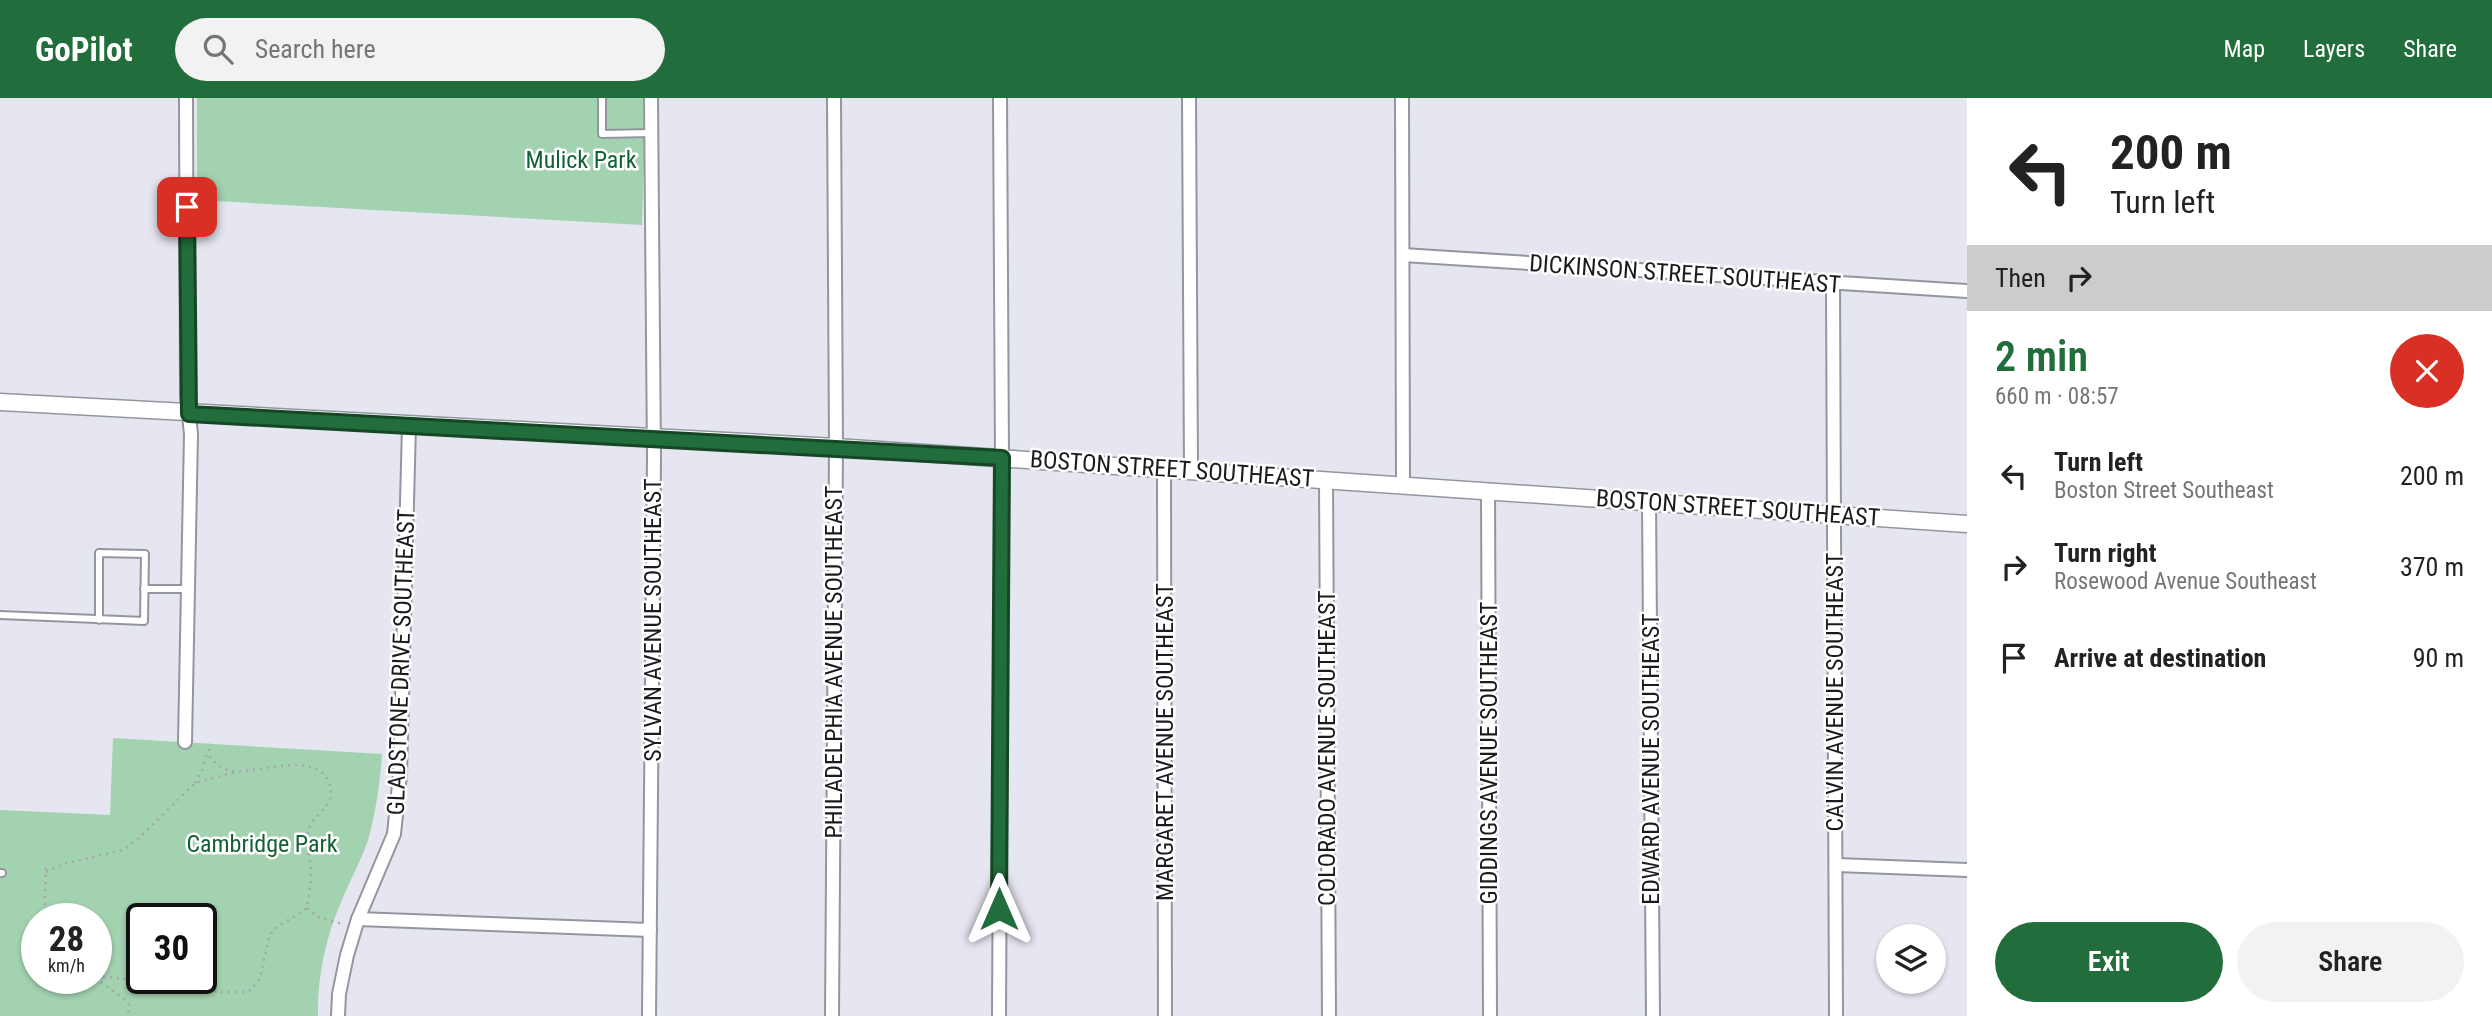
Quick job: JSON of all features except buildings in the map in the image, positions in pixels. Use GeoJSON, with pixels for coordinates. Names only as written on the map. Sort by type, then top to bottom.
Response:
{"type":"FeatureCollection","features":[{"type":"Feature","properties":{"kind":"street"},"geometry":{"type":"LineString","coordinates":[[185,742],[191,434],[187,98]]}},
{"type":"Feature","properties":{"kind":"street","name":"SYLVAN AVENUE SOUTHEAST"},"geometry":{"type":"LineString","coordinates":[[649,1016],[654,438],[651,98]]}},
{"type":"Feature","properties":{"kind":"street","name":"PHILADELPHIA AVENUE SOUTHEAST"},"geometry":{"type":"LineString","coordinates":[[832,1016],[836,447],[834,98]]}},
{"type":"Feature","properties":{"kind":"street"},"geometry":{"type":"LineString","coordinates":[[999,1016],[1002,458],[1000,98]]}},
{"type":"Feature","properties":{"kind":"street"},"geometry":{"type":"LineString","coordinates":[[1188,98],[1191,470]]}},
{"type":"Feature","properties":{"kind":"street"},"geometry":{"type":"LineString","coordinates":[[1402,98],[1404,485]]}},
{"type":"Feature","properties":{"kind":"street","name":"DICKINSON STREET SOUTHEAST"},"geometry":{"type":"LineString","coordinates":[[1403,255],[1967,292]]}},
{"type":"Feature","properties":{"kind":"street","name":"CALVIN AVENUE SOUTHEAST"},"geometry":{"type":"LineString","coordinates":[[1833,283],[1836,1016]]}},
{"type":"Feature","properties":{"kind":"street","name":"BOSTON STREET SOUTHEAST"},"geometry":{"type":"LineString","coordinates":[[0,402],[836,447],[1967,524]]}},
{"type":"Feature","properties":{"kind":"street","name":"GLADSTONE DRIVE SOUTHEAST"},"geometry":{"type":"LineString","coordinates":[[338,1016],[339,995],[357,923],[394,834],[400,775],[409,425]]}},
{"type":"Feature","properties":{"kind":"street","name":"MARGARET AVENUE SOUTHEAST"},"geometry":{"type":"LineString","coordinates":[[1164,468],[1165,1016]]}},
{"type":"Feature","properties":{"kind":"street","name":"COLORADO AVENUE SOUTHEAST"},"geometry":{"type":"LineString","coordinates":[[1326,480],[1329,1016]]}},
{"type":"Feature","properties":{"kind":"street","name":"GIDDINGS AVENUE SOUTHEAST"},"geometry":{"type":"LineString","coordinates":[[1488,490],[1490,1016]]}},
{"type":"Feature","properties":{"kind":"street","name":"EDWARD AVENUE SOUTHEAST"},"geometry":{"type":"LineString","coordinates":[[1649,501],[1653,1016]]}},
{"type":"Feature","properties":{"kind":"street"},"geometry":{"type":"LineString","coordinates":[[1837,866],[1967,870]]}},
{"type":"Feature","properties":{"kind":"street"},"geometry":{"type":"LineString","coordinates":[[357,923],[650,930]]}},
{"type":"Feature","properties":{"kind":"lane"},"geometry":{"type":"LineString","coordinates":[[602,98],[602,134],[651,133]]}},
{"type":"Feature","properties":{"kind":"lane"},"geometry":{"type":"LineString","coordinates":[[0,615],[99,620],[144,621],[145,554],[99,553],[99,620]]}},
{"type":"Feature","properties":{"kind":"lane"},"geometry":{"type":"LineString","coordinates":[[144,589],[188,589]]}},
{"type":"Feature","properties":{"kind":"path"},"geometry":{"type":"LineString","coordinates":[[46,872],[53,867],[110,854],[132,845],[195,783],[202,771],[208,744]]}},
{"type":"Feature","properties":{"kind":"path"},"geometry":{"type":"LineString","coordinates":[[208,751],[214,762],[235,772]]}},
{"type":"Feature","properties":{"kind":"path"},"geometry":{"type":"LineString","coordinates":[[195,783],[235,772],[295,765],[318,771],[329,783],[331,796],[309,829],[310,881],[307,908]]}},
{"type":"Feature","properties":{"kind":"path"},"geometry":{"type":"LineString","coordinates":[[45,903],[46,866]]}},
{"type":"Feature","properties":{"kind":"path"},"geometry":{"type":"LineString","coordinates":[[307,908],[325,920],[357,923]]}},
{"type":"Feature","properties":{"kind":"path"},"geometry":{"type":"LineString","coordinates":[[112,978],[207,991],[251,990],[260,978],[273,930],[307,908]]}},
{"type":"Feature","properties":{"kind":"path"},"geometry":{"type":"LineString","coordinates":[[112,989],[129,1005],[128,1016]]}},
{"type":"Feature","properties":{"kind":"green space","name":"Mulick Park"},"geometry":{"type":"Polygon","coordinates":[[[197,98],[646,98],[642,225],[197,200],[197,98]]]}},
{"type":"Feature","properties":{"kind":"green space","name":"Cambridge Park"},"geometry":{"type":"Polygon","coordinates":[[[113,738],[382,754],[368,840],[327,942],[319,986],[318,1016],[0,1016],[0,810],[110,815],[113,738]]]}},
{"type":"Feature","properties":{"kind":"route"},"geometry":{"type":"LineString","coordinates":[[187,207],[189,414],[1002,458],[999,909]]}}]}
